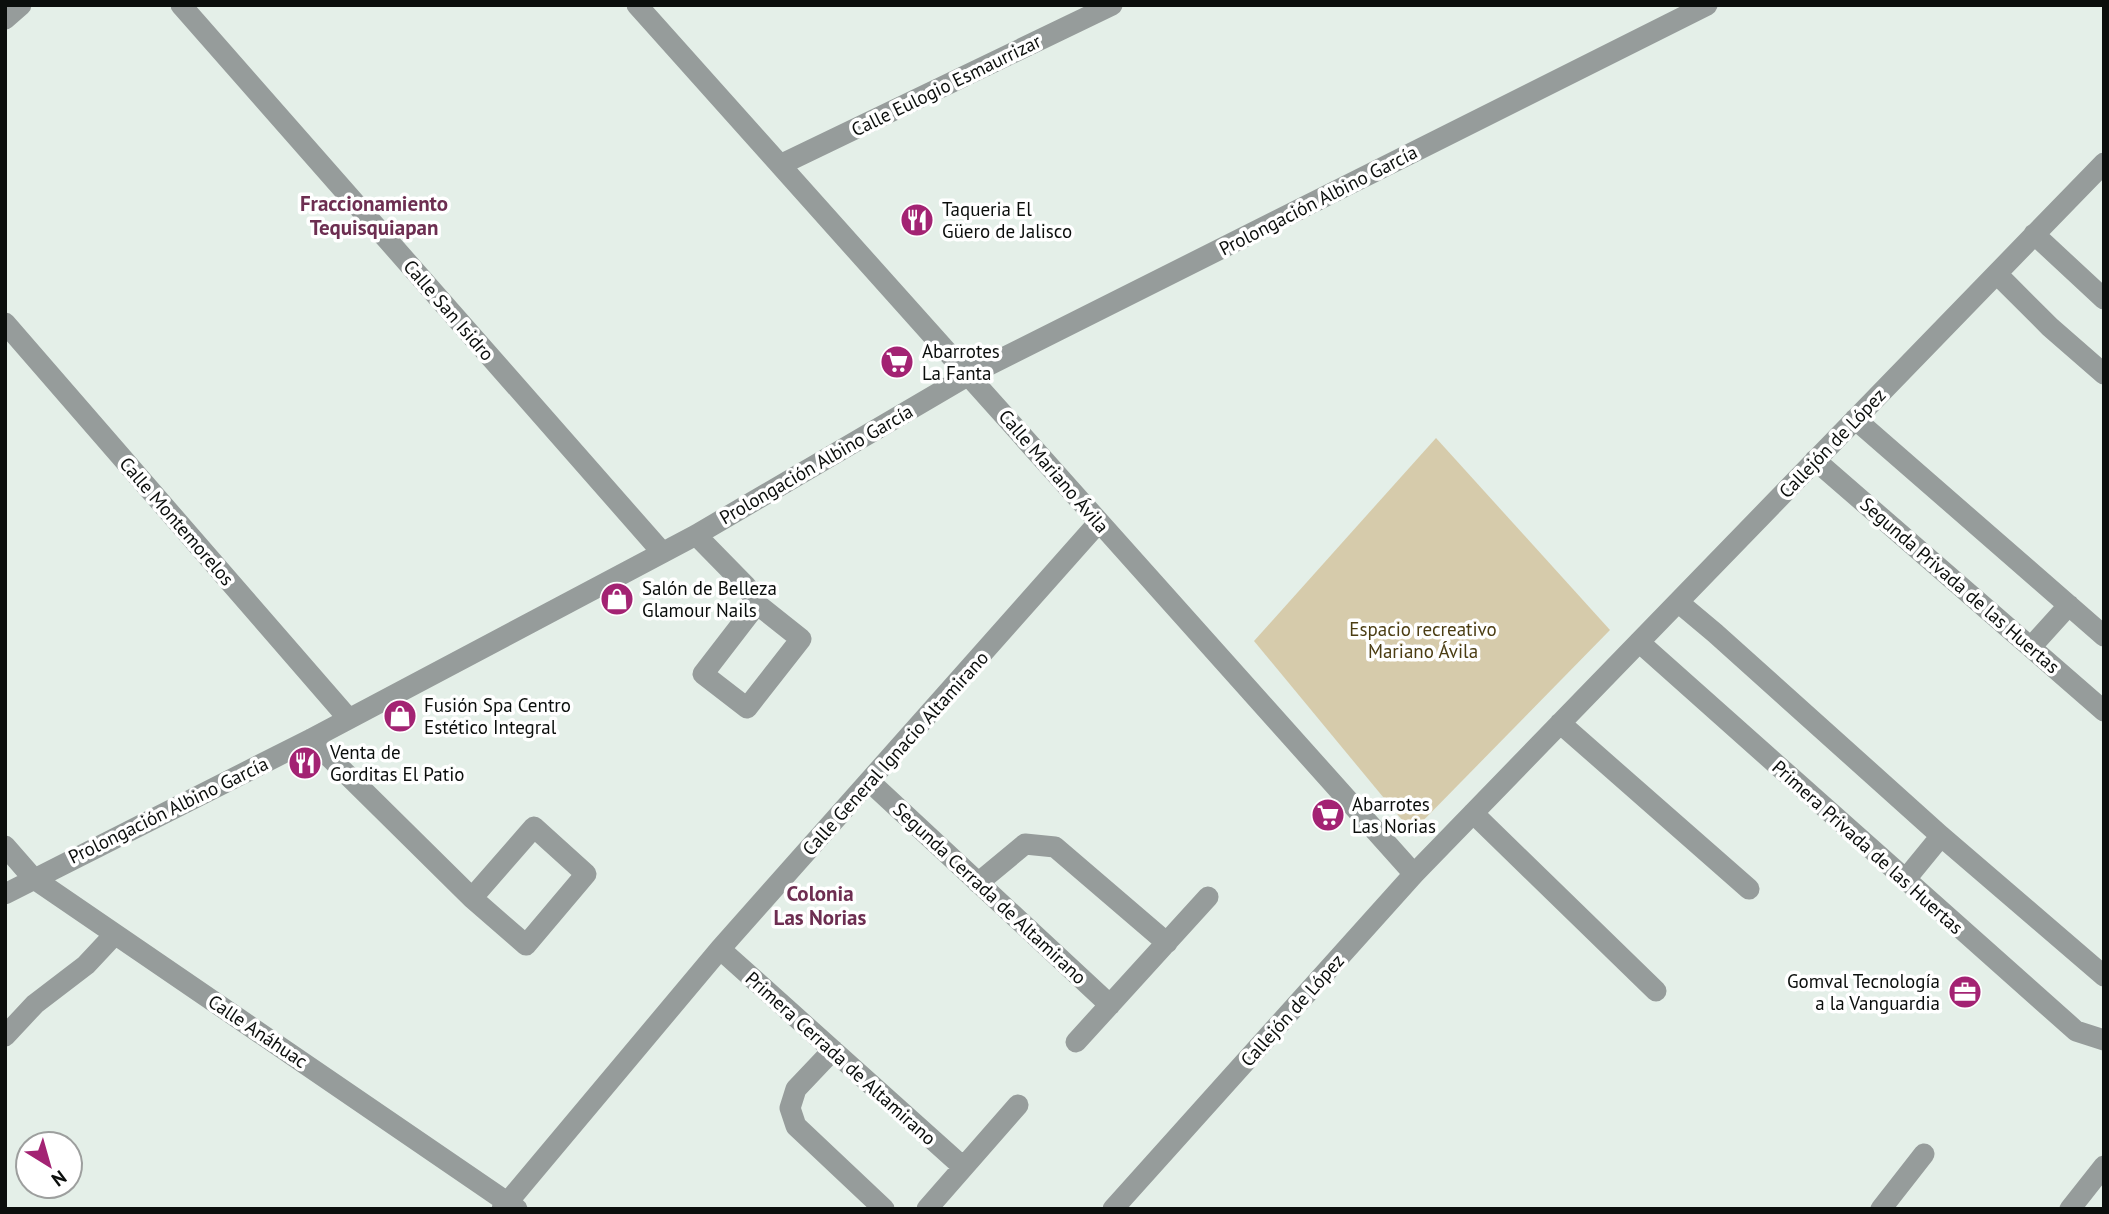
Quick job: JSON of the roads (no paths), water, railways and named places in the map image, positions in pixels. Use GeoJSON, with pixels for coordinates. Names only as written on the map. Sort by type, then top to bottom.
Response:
{"type":"FeatureCollection","features":[{"type":"Feature","properties":{"kind":"street"},"geometry":{"type":"LineString","coordinates":[[5,19],[21,5]]}},
{"type":"Feature","properties":{"kind":"street","name":"Calle San Isidro"},"geometry":{"type":"LineString","coordinates":[[181,5],[661,551]]}},
{"type":"Feature","properties":{"kind":"street","name":"Calle Mariano Ávila"},"geometry":{"type":"LineString","coordinates":[[636,5],[1413,874]]}},
{"type":"Feature","properties":{"kind":"street","name":"Calle Eulogio Esmaurrizar"},"geometry":{"type":"LineString","coordinates":[[780,165],[1112,5]]}},
{"type":"Feature","properties":{"kind":"street","name":"Prolongación Albino García"},"geometry":{"type":"LineString","coordinates":[[5,894],[311,740],[661,551],[696,535],[969,375],[1707,5]]}},
{"type":"Feature","properties":{"kind":"street","name":"Callejón de López"},"geometry":{"type":"LineString","coordinates":[[1113,1209],[1413,874],[2104,163]]}},
{"type":"Feature","properties":{"kind":"street"},"geometry":{"type":"LineString","coordinates":[[2034,234],[2104,299]]}},
{"type":"Feature","properties":{"kind":"street"},"geometry":{"type":"LineString","coordinates":[[1997,274],[2050,327],[2104,374]]}},
{"type":"Feature","properties":{"kind":"street","name":"Calle Montemorelos"},"geometry":{"type":"LineString","coordinates":[[5,323],[348,718]]}},
{"type":"Feature","properties":{"kind":"street"},"geometry":{"type":"LineString","coordinates":[[1855,419],[2104,636]]}},
{"type":"Feature","properties":{"kind":"street","name":"Segunda Privada de las Huertas"},"geometry":{"type":"LineString","coordinates":[[1815,460],[2104,711]]}},
{"type":"Feature","properties":{"kind":"street","name":"Calle General Ignacio Altamirano"},"geometry":{"type":"LineString","coordinates":[[509,1207],[720,949],[1099,522]]}},
{"type":"Feature","properties":{"kind":"street"},"geometry":{"type":"LineString","coordinates":[[696,535],[747,586],[757,604],[801,639],[747,708],[703,674],[757,604]]}},
{"type":"Feature","properties":{"kind":"street"},"geometry":{"type":"LineString","coordinates":[[1678,602],[1941,836],[2104,976]]}},
{"type":"Feature","properties":{"kind":"street"},"geometry":{"type":"LineString","coordinates":[[2031,647],[2069,606]]}},
{"type":"Feature","properties":{"kind":"street","name":"Primera Privada de las Huertas"},"geometry":{"type":"LineString","coordinates":[[1639,642],[2076,1031],[2104,1040]]}},
{"type":"Feature","properties":{"kind":"street"},"geometry":{"type":"LineString","coordinates":[[1560,723],[1749,889]]}},
{"type":"Feature","properties":{"kind":"street"},"geometry":{"type":"LineString","coordinates":[[311,740],[472,898],[526,945],[586,874],[534,827],[472,898]]}},
{"type":"Feature","properties":{"kind":"street","name":"Segunda Cerrada de Altamirano"},"geometry":{"type":"LineString","coordinates":[[870,782],[1110,1005]]}},
{"type":"Feature","properties":{"kind":"street"},"geometry":{"type":"LineString","coordinates":[[1473,813],[1656,991]]}},
{"type":"Feature","properties":{"kind":"street"},"geometry":{"type":"LineString","coordinates":[[1905,880],[1941,836]]}},
{"type":"Feature","properties":{"kind":"street"},"geometry":{"type":"LineString","coordinates":[[978,883],[1025,844],[1055,848],[1167,943]]}},
{"type":"Feature","properties":{"kind":"street","name":"Calle Anáhuac"},"geometry":{"type":"LineString","coordinates":[[5,846],[33,878],[509,1207]]}},
{"type":"Feature","properties":{"kind":"street"},"geometry":{"type":"LineString","coordinates":[[1076,1042],[1208,897]]}},
{"type":"Feature","properties":{"kind":"street"},"geometry":{"type":"LineString","coordinates":[[5,1036],[35,1004],[86,965],[115,934]]}},
{"type":"Feature","properties":{"kind":"street","name":"Primera Cerrada de Altamirano"},"geometry":{"type":"LineString","coordinates":[[720,949],[963,1167]]}},
{"type":"Feature","properties":{"kind":"street"},"geometry":{"type":"LineString","coordinates":[[832,1050],[796,1088],[790,1108],[796,1126],[884,1209]]}},
{"type":"Feature","properties":{"kind":"street"},"geometry":{"type":"LineString","coordinates":[[927,1209],[1018,1105]]}},
{"type":"Feature","properties":{"kind":"street"},"geometry":{"type":"LineString","coordinates":[[1881,1209],[1924,1154]]}},
{"type":"Feature","properties":{"kind":"street"},"geometry":{"type":"LineString","coordinates":[[2070,1209],[2104,1166]]}},
{"type":"Feature","properties":{"kind":"place","name":"Taqueria El Güero de Jalisco"},"geometry":{"type":"Point","coordinates":[917,220]}},
{"type":"Feature","properties":{"kind":"place","name":"Abarrotes La Fanta"},"geometry":{"type":"Point","coordinates":[897,362]}},
{"type":"Feature","properties":{"kind":"place","name":"Salón de Belleza Glamour Nails"},"geometry":{"type":"Point","coordinates":[617,599]}},
{"type":"Feature","properties":{"kind":"place","name":"Fusión Spa Centro Estético Integral"},"geometry":{"type":"Point","coordinates":[400,716]}},
{"type":"Feature","properties":{"kind":"place","name":"Venta de Gorditas El Patio"},"geometry":{"type":"Point","coordinates":[305,763]}},
{"type":"Feature","properties":{"kind":"place","name":"Abarrotes Las Norias"},"geometry":{"type":"Point","coordinates":[1328,815]}},
{"type":"Feature","properties":{"kind":"place","name":"Gomval Tecnología a la Vanguardia"},"geometry":{"type":"Point","coordinates":[1965,992]}},
{"type":"Feature","properties":{"kind":"district","name":"Fraccionamiento Tequisquiapan"},"geometry":{"type":"Point","coordinates":[374,216]}},
{"type":"Feature","properties":{"kind":"district","name":"Colonia Las Norias"},"geometry":{"type":"Point","coordinates":[820,906]}},
{"type":"Feature","properties":{"kind":"park label","name":"Espacio recreativo Mariano Ávila"},"geometry":{"type":"Point","coordinates":[1423,640]}}]}
